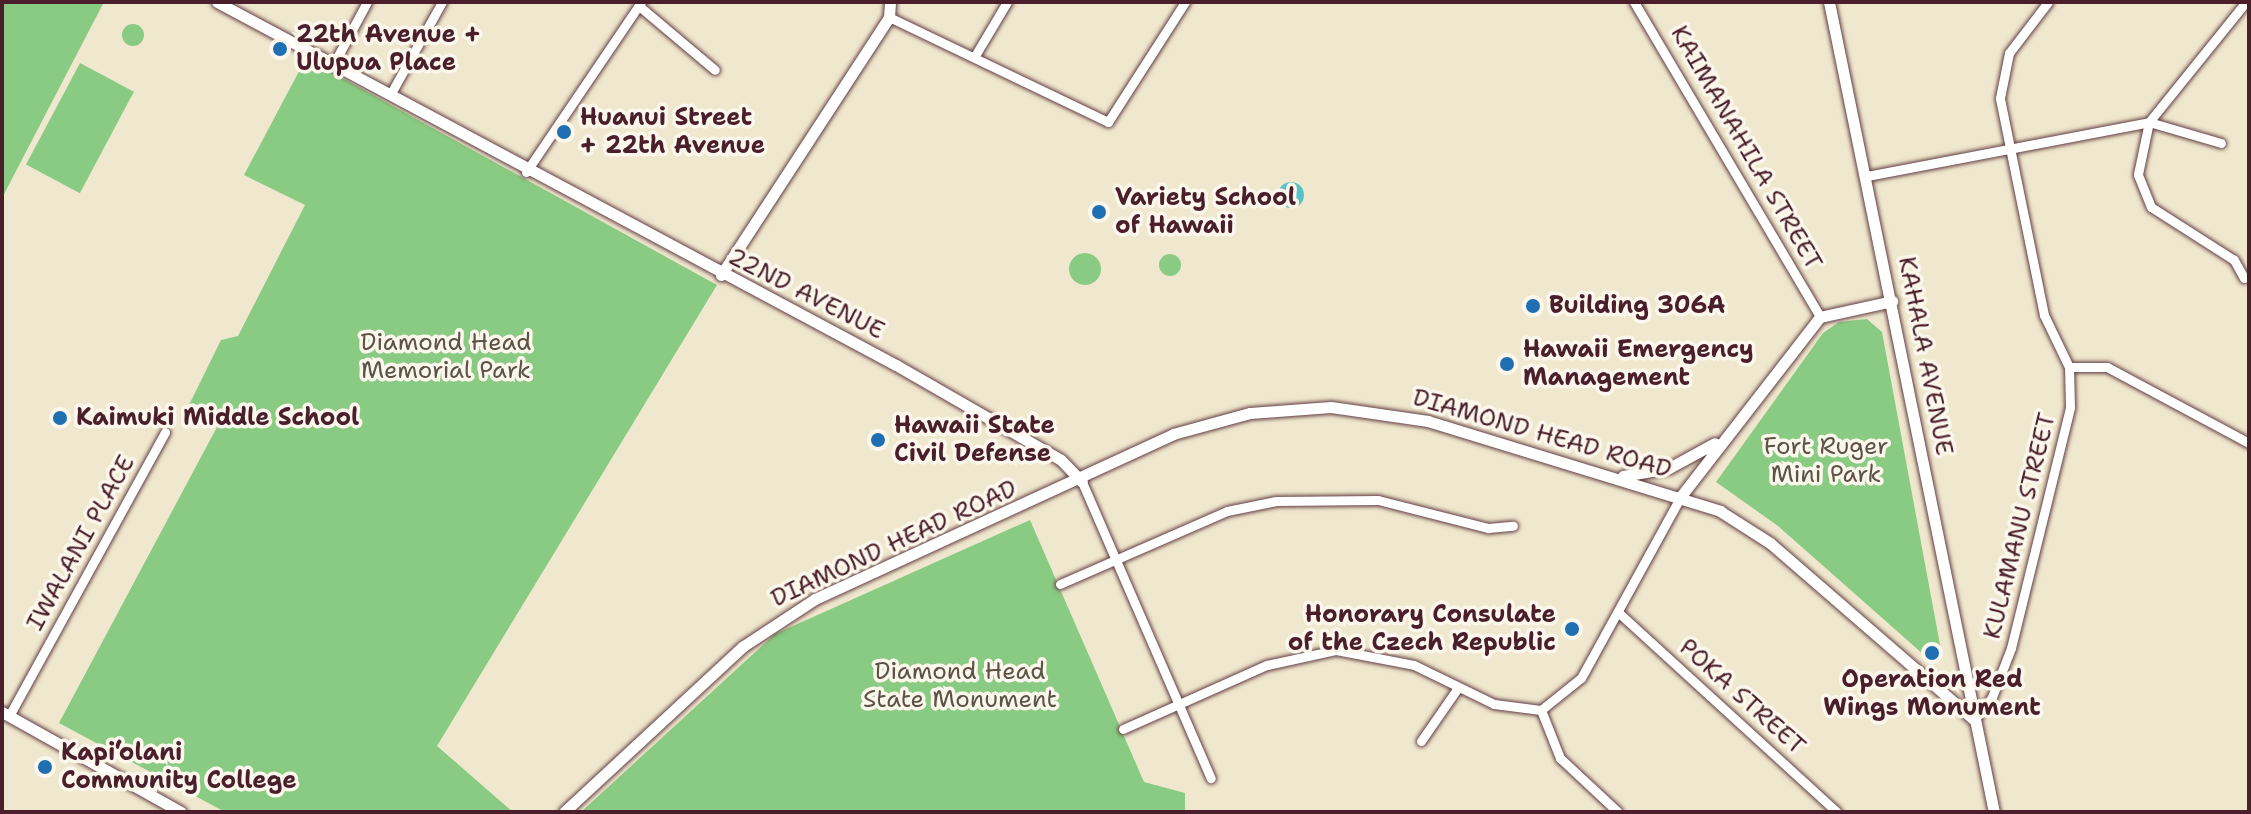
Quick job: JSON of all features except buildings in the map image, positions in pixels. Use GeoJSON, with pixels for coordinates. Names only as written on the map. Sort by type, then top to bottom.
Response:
{"type":"FeatureCollection","features":[{"type":"Feature","properties":{"kind":"street","name":"22ND AVENUE"},"geometry":{"type":"LineString","coordinates":[[217,2],[1061,460],[1082,482],[1119,558],[1211,778]]}},
{"type":"Feature","properties":{"kind":"street"},"geometry":{"type":"LineString","coordinates":[[333,65],[367,2]]}},
{"type":"Feature","properties":{"kind":"street"},"geometry":{"type":"LineString","coordinates":[[390,95],[442,2]]}},
{"type":"Feature","properties":{"kind":"street"},"geometry":{"type":"LineString","coordinates":[[721,275],[889,17],[890,2]]}},
{"type":"Feature","properties":{"kind":"street"},"geometry":{"type":"LineString","coordinates":[[976,54],[1007,2]]}},
{"type":"Feature","properties":{"kind":"street"},"geometry":{"type":"LineString","coordinates":[[889,17],[976,54],[1108,122],[1185,2]]}},
{"type":"Feature","properties":{"kind":"street","name":"KAIMANAHILA STREET"},"geometry":{"type":"LineString","coordinates":[[1634,2],[1820,317]]}},
{"type":"Feature","properties":{"kind":"street","name":"KAHALA AVENUE"},"geometry":{"type":"LineString","coordinates":[[1829,2],[1867,176],[1974,720]]}},
{"type":"Feature","properties":{"kind":"street","name":"KULAMANU STREET"},"geometry":{"type":"LineString","coordinates":[[1974,720],[1998,686],[2024,601],[2070,407],[2069,367],[2044,315],[2010,151],[2000,76],[2048,2]]}},
{"type":"Feature","properties":{"kind":"street"},"geometry":{"type":"LineString","coordinates":[[2244,278],[2234,260],[2151,207],[2138,174],[2149,122],[2246,2]]}},
{"type":"Feature","properties":{"kind":"street"},"geometry":{"type":"LineString","coordinates":[[526,172],[640,4],[715,70]]}},
{"type":"Feature","properties":{"kind":"street"},"geometry":{"type":"LineString","coordinates":[[1867,176],[2149,122],[2221,143]]}},
{"type":"Feature","properties":{"kind":"street"},"geometry":{"type":"LineString","coordinates":[[1123,729],[1305,652],[1336,650],[1414,665],[1457,689],[1508,708],[1541,710],[1581,678],[1681,496],[1722,439],[1820,317],[1892,301]]}},
{"type":"Feature","properties":{"kind":"street"},"geometry":{"type":"LineString","coordinates":[[2069,367],[2107,367],[2249,443]]}},
{"type":"Feature","properties":{"kind":"street","name":"DIAMOND HEAD ROAD"},"geometry":{"type":"LineString","coordinates":[[564,812],[774,623],[1082,482],[1173,434],[1250,413],[1331,407],[1428,421],[1681,496],[1770,543],[1974,720]]}},
{"type":"Feature","properties":{"kind":"street","name":"IWALANI PLACE"},"geometry":{"type":"LineString","coordinates":[[5,714],[165,432]]}},
{"type":"Feature","properties":{"kind":"street"},"geometry":{"type":"LineString","coordinates":[[1617,477],[1669,468],[1722,439]]}},
{"type":"Feature","properties":{"kind":"street"},"geometry":{"type":"LineString","coordinates":[[1060,584],[1227,511],[1318,497],[1393,502],[1488,528],[1513,526]]}},
{"type":"Feature","properties":{"kind":"street","name":"POKA STREET"},"geometry":{"type":"LineString","coordinates":[[1619,613],[1837,812]]}},
{"type":"Feature","properties":{"kind":"street"},"geometry":{"type":"LineString","coordinates":[[1421,741],[1457,689]]}},
{"type":"Feature","properties":{"kind":"street"},"geometry":{"type":"LineString","coordinates":[[1541,710],[1560,758],[1618,812]]}},
{"type":"Feature","properties":{"kind":"street"},"geometry":{"type":"LineString","coordinates":[[5,714],[181,812]]}},
{"type":"Feature","properties":{"kind":"street"},"geometry":{"type":"LineString","coordinates":[[1974,720],[1994,812]]}},
{"type":"Feature","properties":{"kind":"green space"},"geometry":{"type":"Polygon","coordinates":[[[2,2],[104,2],[2,198],[2,2]]]}},
{"type":"Feature","properties":{"kind":"green space"},"geometry":{"type":"Polygon","coordinates":[[[133,24],[144,35],[133,46],[122,35],[133,24]]]}},
{"type":"Feature","properties":{"kind":"green space","name":"Diamond Head Memorial Park"},"geometry":{"type":"Polygon","coordinates":[[[306,58],[717,285],[437,746],[513,812],[225,812],[59,723],[217,427],[187,409],[221,340],[238,336],[305,205],[244,175],[306,58]]]}},
{"type":"Feature","properties":{"kind":"green space"},"geometry":{"type":"Polygon","coordinates":[[[80,63],[134,92],[80,193],[26,165],[80,63]]]}},
{"type":"Feature","properties":{"kind":"green space"},"geometry":{"type":"Polygon","coordinates":[[[1085,253],[1097,257],[1101,269],[1097,281],[1085,285],[1073,281],[1069,269],[1073,257],[1085,253]]]}},
{"type":"Feature","properties":{"kind":"green space"},"geometry":{"type":"Polygon","coordinates":[[[1170,254],[1178,257],[1181,265],[1178,273],[1170,276],[1162,273],[1159,265],[1162,257],[1170,254]]]}},
{"type":"Feature","properties":{"kind":"green space","name":"Fort Ruger Mini Park"},"geometry":{"type":"Polygon","coordinates":[[[1867,319],[1882,332],[1941,650],[1932,662],[1778,526],[1716,482],[1823,333],[1839,322],[1867,319]]]}},
{"type":"Feature","properties":{"kind":"green space","name":"Diamond Head State Monument"},"geometry":{"type":"Polygon","coordinates":[[[1030,520],[1144,782],[1185,793],[1185,812],[581,812],[775,634],[1030,520]]]}},
{"type":"Feature","properties":{"kind":"water"},"geometry":{"type":"Polygon","coordinates":[[[1291,182],[1300,186],[1304,195],[1300,204],[1291,208],[1282,204],[1278,195],[1282,186],[1291,182]]]}},
{"type":"Feature","properties":{"kind":"place","name":"22th Avenue + Ulupua Place"},"geometry":{"type":"Point","coordinates":[280,49]}},
{"type":"Feature","properties":{"kind":"place","name":"Huanui Street + 22th Avenue"},"geometry":{"type":"Point","coordinates":[564,132]}},
{"type":"Feature","properties":{"kind":"place","name":"Variety School of Hawaii"},"geometry":{"type":"Point","coordinates":[1099,212]}},
{"type":"Feature","properties":{"kind":"place","name":"Building 306A"},"geometry":{"type":"Point","coordinates":[1533,306]}},
{"type":"Feature","properties":{"kind":"place","name":"Hawaii Emergency Management"},"geometry":{"type":"Point","coordinates":[1507,364]}},
{"type":"Feature","properties":{"kind":"place","name":"Kaimuki Middle School"},"geometry":{"type":"Point","coordinates":[60,418]}},
{"type":"Feature","properties":{"kind":"place","name":"Hawaii State Civil Defense"},"geometry":{"type":"Point","coordinates":[878,440]}},
{"type":"Feature","properties":{"kind":"place","name":"Honorary Consulate of the Czech Republic"},"geometry":{"type":"Point","coordinates":[1572,629]}},
{"type":"Feature","properties":{"kind":"place","name":"Operation Red Wings Monument"},"geometry":{"type":"Point","coordinates":[1932,653]}},
{"type":"Feature","properties":{"kind":"place","name":"Kapi‘olani Community College"},"geometry":{"type":"Point","coordinates":[45,767]}}]}
